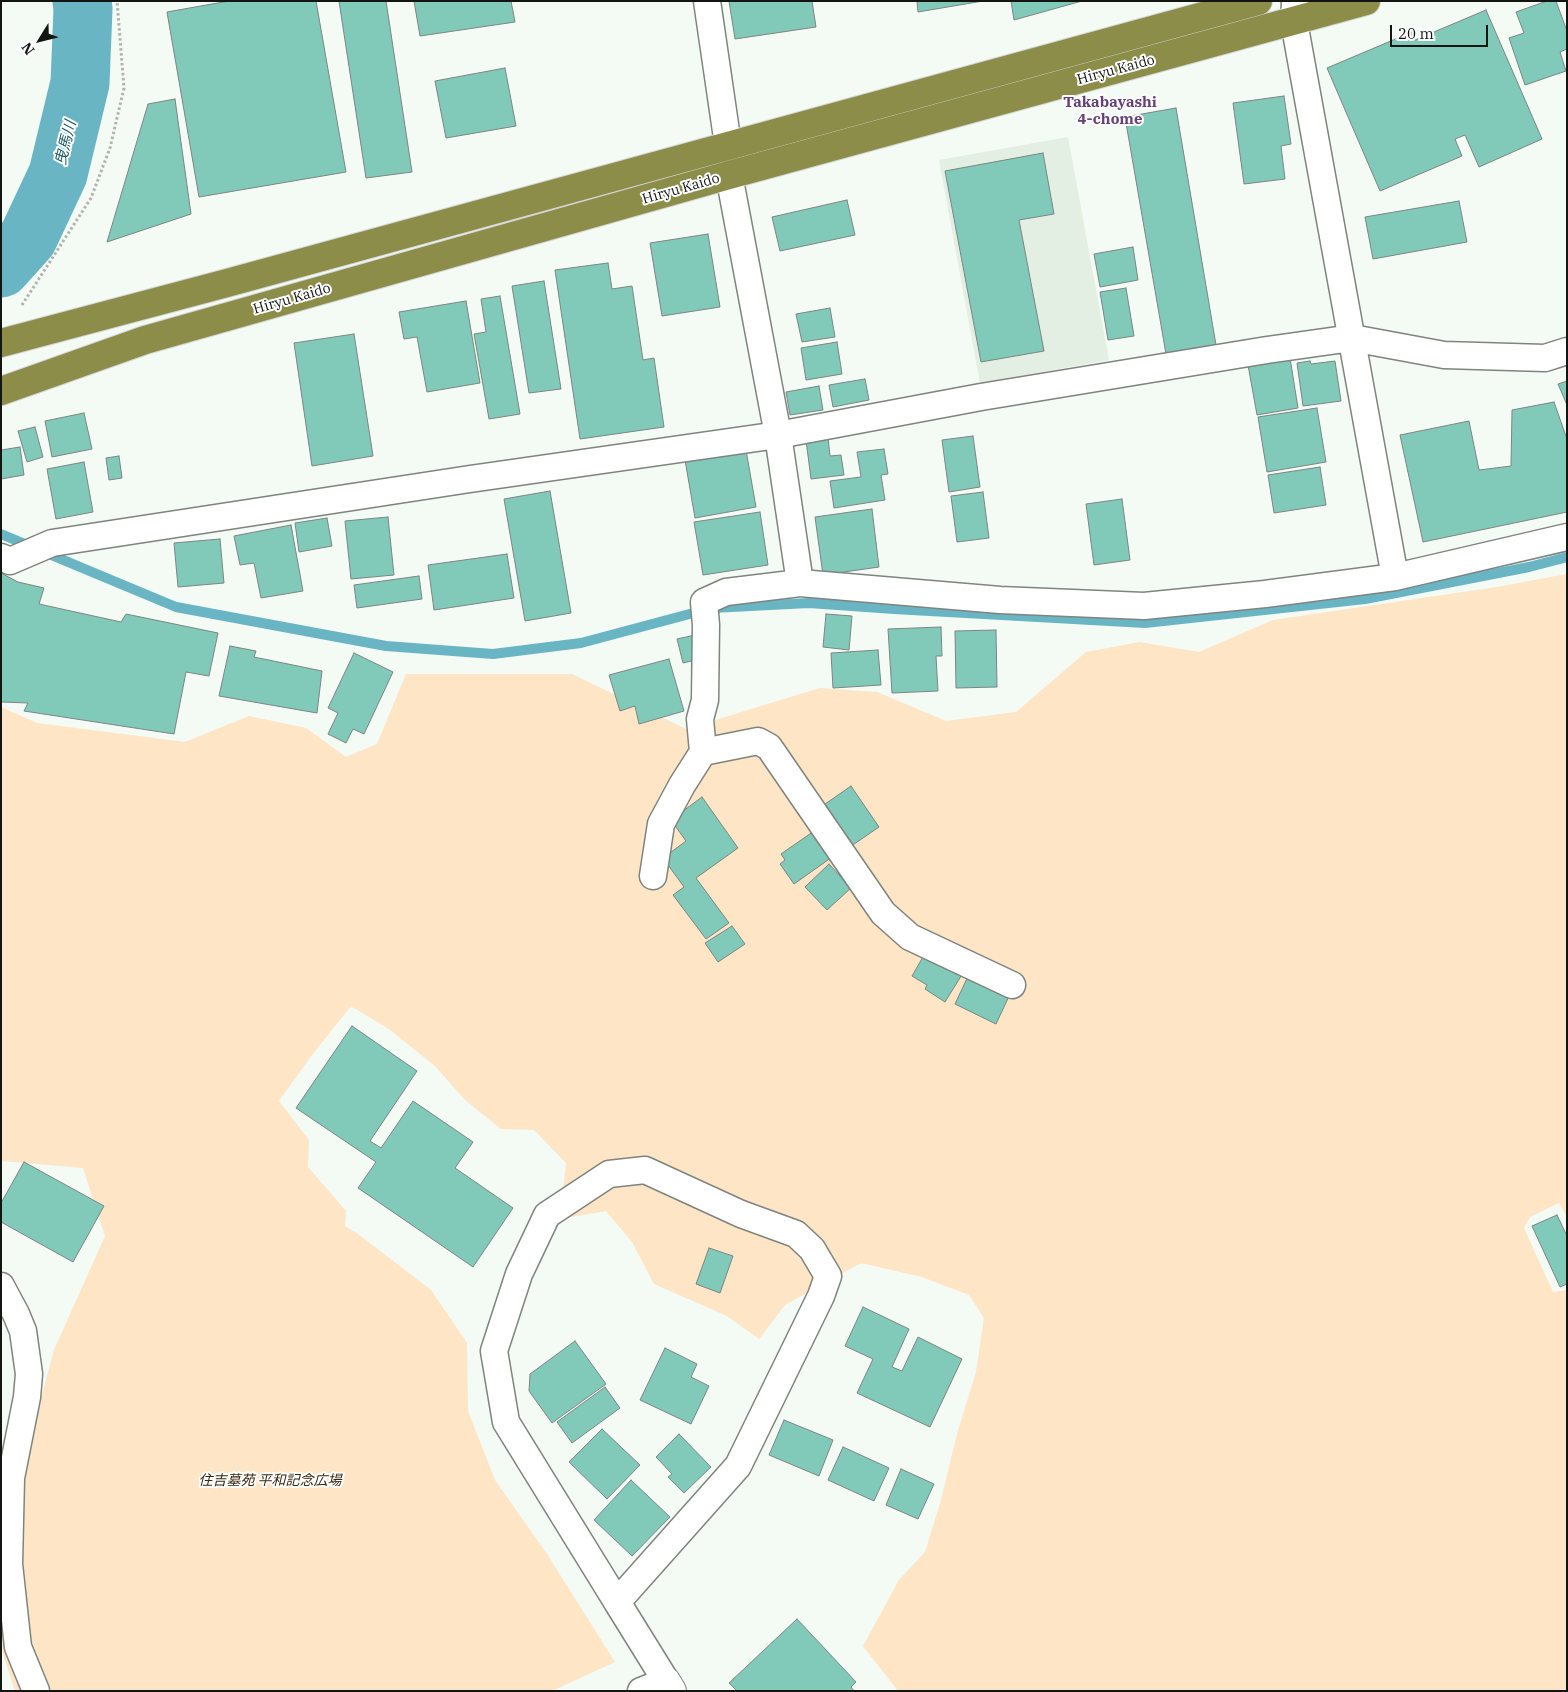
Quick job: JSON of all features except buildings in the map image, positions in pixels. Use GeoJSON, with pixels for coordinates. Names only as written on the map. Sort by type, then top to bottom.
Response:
{"type":"FeatureCollection","features":[{"type":"Feature","properties":{"kind":"highway","name":"Hiryu Kaido"},"geometry":{"type":"LineString","coordinates":[[1,343],[1258,1]]}},
{"type":"Feature","properties":{"kind":"highway","name":"Hiryu Kaido"},"geometry":{"type":"LineString","coordinates":[[1,391],[145,340],[729,175],[1295,11],[1366,1]]}},
{"type":"Feature","properties":{"kind":"street"},"geometry":{"type":"LineString","coordinates":[[708,1],[728,146]]}},
{"type":"Feature","properties":{"kind":"street"},"geometry":{"type":"LineString","coordinates":[[1295,11],[1395,577]]}},
{"type":"Feature","properties":{"kind":"street"},"geometry":{"type":"LineString","coordinates":[[729,175],[778,436],[800,583]]}},
{"type":"Feature","properties":{"kind":"street"},"geometry":{"type":"LineString","coordinates":[[6,559],[52,543],[460,480],[778,436],[981,396],[1352,338],[1444,355],[1545,358],[1567,351]]}},
{"type":"Feature","properties":{"kind":"street"},"geometry":{"type":"LineString","coordinates":[[653,876],[661,824],[682,785],[703,752],[700,719],[705,700],[705,613],[726,592],[800,583],[1000,600],[1144,606],[1265,594],[1395,577],[1567,537]]}},
{"type":"Feature","properties":{"kind":"street"},"geometry":{"type":"LineString","coordinates":[[703,752],[758,741],[769,747],[883,913],[910,936],[1012,985]]}},
{"type":"Feature","properties":{"kind":"street"},"geometry":{"type":"LineString","coordinates":[[617,1602],[738,1466],[821,1296],[828,1276],[812,1248],[796,1234],[741,1214],[645,1170],[609,1174],[547,1215],[519,1274],[494,1351],[506,1422],[617,1602],[669,1686],[641,1691]]}},
{"type":"Feature","properties":{"kind":"street"},"geometry":{"type":"LineString","coordinates":[[1,1286],[23,1331],[29,1374],[27,1397],[9,1449],[11,1478],[10,1564],[18,1647],[36,1691]]}},
{"type":"Feature","properties":{"kind":"path"},"geometry":{"type":"LineString","coordinates":[[21,307],[91,198],[110,148],[124,88],[117,1]]}},
{"type":"Feature","properties":{"kind":"shaded area"},"geometry":{"type":"Polygon","coordinates":[[[1068,137],[1109,360],[980,383],[939,160],[1068,137]]]}},
{"type":"Feature","properties":{"kind":"green space","name":"住吉墓苑 平和記念広場"},"geometry":{"type":"Polygon","coordinates":[[[1567,574],[1567,1217],[1559,1203],[1530,1217],[1524,1228],[1553,1292],[1567,1290],[1567,1691],[898,1691],[863,1646],[899,1580],[925,1552],[941,1500],[957,1434],[976,1372],[984,1318],[969,1295],[922,1277],[861,1263],[785,1305],[759,1339],[727,1316],[654,1284],[632,1242],[606,1211],[560,1219],[566,1163],[534,1130],[501,1129],[465,1100],[435,1066],[389,1029],[351,1006],[279,1101],[309,1140],[308,1167],[346,1211],[345,1226],[431,1290],[467,1343],[468,1411],[495,1480],[547,1554],[615,1662],[552,1691],[15,1691],[1,1648],[1,1546],[54,1350],[105,1236],[83,1168],[1,1161],[1,707],[37,723],[185,742],[249,716],[306,728],[346,757],[377,744],[406,674],[572,674],[686,729],[820,688],[877,692],[946,721],[1016,712],[1086,652],[1139,642],[1199,652],[1273,620],[1497,587],[1567,574]]]}},
{"type":"Feature","properties":{"kind":"waterway","name":"曳馬川"},"geometry":{"type":"LineString","coordinates":[[1,268],[28,238],[58,174],[80,83],[82,1]]}},
{"type":"Feature","properties":{"kind":"waterway"},"geometry":{"type":"LineString","coordinates":[[1,534],[176,607],[386,646],[493,654],[581,643],[712,608],[809,603],[1145,623],[1365,599],[1529,567],[1567,557]]}},
{"type":"Feature","properties":{"kind":"district","name":"Takabayashi 4-chome"},"geometry":{"type":"Point","coordinates":[1110,112]}}]}
